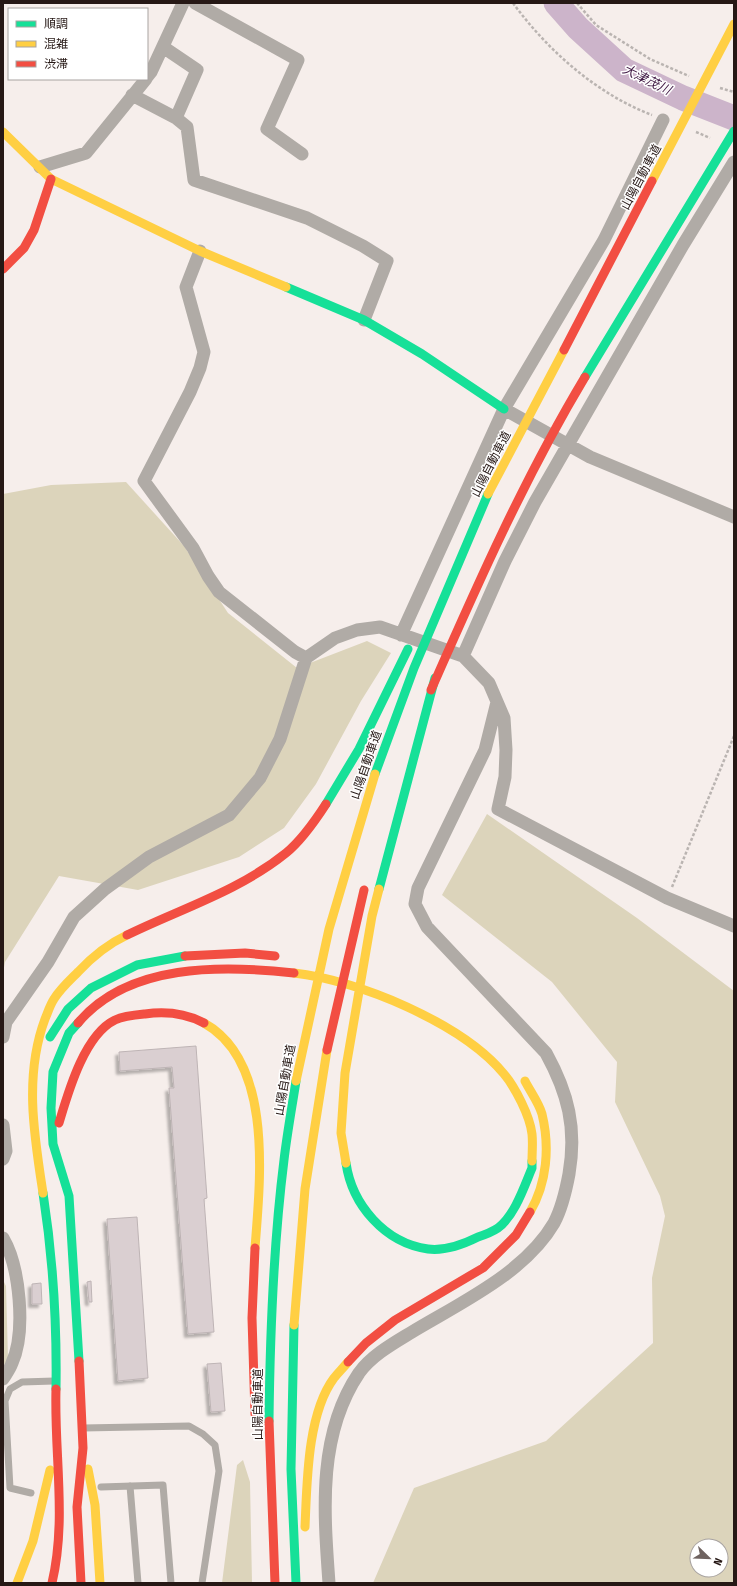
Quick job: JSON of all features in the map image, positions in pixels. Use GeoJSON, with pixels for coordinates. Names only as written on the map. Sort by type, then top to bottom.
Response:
{"type":"FeatureCollection","features":[{"type":"Feature","properties":{"kind":"main road","name":"山陽自動車道"},"geometry":{"type":"LineString","coordinates":[[275,1583],[269,1435],[270,1338],[275,1249],[284,1159],[299,1065],[329,929],[370,787],[414,668],[488,494],[734,24]]}},
{"type":"Feature","properties":{"kind":"main road"},"geometry":{"type":"LineString","coordinates":[[3,132],[51,179],[200,251],[364,320],[422,354],[504,408]]}},
{"type":"Feature","properties":{"kind":"main road"},"geometry":{"type":"LineString","coordinates":[[399,775],[436,678],[487,563],[528,479],[581,384],[734,132]]}},
{"type":"Feature","properties":{"kind":"main road"},"geometry":{"type":"LineString","coordinates":[[3,269],[24,248],[31,236],[51,179]]}},
{"type":"Feature","properties":{"kind":"main road"},"geometry":{"type":"LineString","coordinates":[[434,595],[488,494]]}},
{"type":"Feature","properties":{"kind":"main road"},"geometry":{"type":"LineString","coordinates":[[52,1583],[57,1567],[61,1512],[55,1443],[57,1380],[55,1306],[44,1199],[34,1134],[31,1097],[34,1061],[40,1031],[52,1000],[84,965],[122,938],[207,900],[250,878],[287,852],[313,824],[337,788],[368,734],[417,629]]}},
{"type":"Feature","properties":{"kind":"main road"},"geometry":{"type":"LineString","coordinates":[[81,1583],[77,1507],[83,1448],[83,1428],[69,1196],[53,1144],[51,1108],[53,1072],[69,1033],[90,1008],[124,987],[167,974],[213,969],[251,968],[297,973],[342,982],[379,994],[432,1019],[478,1048],[504,1074],[521,1102],[532,1133],[532,1168],[516,1206],[498,1228],[471,1241],[450,1247],[429,1249],[392,1236],[369,1217],[358,1198],[347,1172],[342,1133],[345,1073],[372,916],[436,678]]}},
{"type":"Feature","properties":{"kind":"main road"},"geometry":{"type":"LineString","coordinates":[[296,1582],[290,1479],[296,1276],[308,1166],[326,1053],[350,944],[367,877]]}},
{"type":"Feature","properties":{"kind":"main road"},"geometry":{"type":"LineString","coordinates":[[34,1061],[68,1009],[91,988],[137,965],[189,955],[245,953],[284,957]]}},
{"type":"Feature","properties":{"kind":"main road"},"geometry":{"type":"LineString","coordinates":[[314,962],[332,965],[371,976]]}},
{"type":"Feature","properties":{"kind":"main road"},"geometry":{"type":"LineString","coordinates":[[53,1144],[77,1067],[91,1043],[112,1021],[154,1012],[175,1012],[197,1019],[217,1031],[229,1043],[240,1060],[249,1082],[255,1106],[260,1145],[252,1288],[256,1424]]}},
{"type":"Feature","properties":{"kind":"main road"},"geometry":{"type":"LineString","coordinates":[[296,1582],[306,1521],[309,1457],[320,1408],[333,1379],[366,1343],[395,1320],[483,1268],[516,1235],[537,1200],[546,1161],[542,1113],[522,1074]]}},
{"type":"Feature","properties":{"kind":"main road"},"geometry":{"type":"LineString","coordinates":[[17,1583],[28,1562],[38,1524],[55,1443]]}},
{"type":"Feature","properties":{"kind":"main road"},"geometry":{"type":"LineString","coordinates":[[83,1448],[95,1506],[100,1583]]}},
{"type":"Feature","properties":{"kind":"main road"},"geometry":{"type":"LineString","coordinates":[[264,1547],[268,1583]]}},
{"type":"Feature","properties":{"kind":"street"},"geometry":{"type":"LineString","coordinates":[[148,74],[163,47],[183,3]]}},
{"type":"Feature","properties":{"kind":"street"},"geometry":{"type":"LineString","coordinates":[[195,3],[298,60],[267,129],[302,154]]}},
{"type":"Feature","properties":{"kind":"street"},"geometry":{"type":"LineString","coordinates":[[163,47],[197,70],[176,118]]}},
{"type":"Feature","properties":{"kind":"street"},"geometry":{"type":"LineString","coordinates":[[40,167],[86,154],[144,80]]}},
{"type":"Feature","properties":{"kind":"street"},"geometry":{"type":"LineString","coordinates":[[132,95],[176,118],[187,127],[194,180],[308,218],[363,246],[386,261],[364,320]]}},
{"type":"Feature","properties":{"kind":"street"},"geometry":{"type":"LineString","coordinates":[[401,635],[504,408],[604,240],[663,120]]}},
{"type":"Feature","properties":{"kind":"street"},"geometry":{"type":"LineString","coordinates":[[463,656],[505,561],[535,502],[683,245],[734,162]]}},
{"type":"Feature","properties":{"kind":"street"},"geometry":{"type":"LineString","coordinates":[[200,251],[186,287],[204,352],[200,368],[190,392],[144,481],[193,548],[208,576],[219,592],[295,652],[306,658]]}},
{"type":"Feature","properties":{"kind":"street"},"geometry":{"type":"LineString","coordinates":[[504,408],[590,457],[734,517]]}},
{"type":"Feature","properties":{"kind":"street"},"geometry":{"type":"LineString","coordinates":[[3,1037],[6,1022],[48,962],[74,917],[105,889],[150,857],[229,815],[260,778],[280,739],[306,658],[336,638],[357,630],[380,627],[463,656],[489,683],[504,718],[506,750],[505,777],[498,809],[667,898],[734,926]]}},
{"type":"Feature","properties":{"kind":"street"},"geometry":{"type":"LineString","coordinates":[[329,1583],[325,1529],[328,1456],[334,1426],[345,1399],[360,1372],[384,1349],[496,1281],[523,1261],[540,1243],[554,1222],[566,1192],[571,1159],[570,1114],[558,1076],[546,1053],[427,927],[415,904],[418,888],[485,750],[497,702]]}},
{"type":"Feature","properties":{"kind":"street"},"geometry":{"type":"LineString","coordinates":[[3,1125],[6,1151],[3,1159]]}},
{"type":"Feature","properties":{"kind":"street"},"geometry":{"type":"LineString","coordinates":[[3,1238],[8,1246],[17,1280],[20,1331],[13,1363],[3,1379]]}},
{"type":"Feature","properties":{"kind":"lane"},"geometry":{"type":"LineString","coordinates":[[31,1493],[10,1488],[6,1401],[10,1389],[22,1382],[57,1380]]}},
{"type":"Feature","properties":{"kind":"lane"},"geometry":{"type":"LineString","coordinates":[[83,1428],[189,1426],[203,1434],[215,1445],[219,1471],[202,1583]]}},
{"type":"Feature","properties":{"kind":"lane"},"geometry":{"type":"LineString","coordinates":[[102,1487],[164,1485],[171,1583]]}},
{"type":"Feature","properties":{"kind":"lane"},"geometry":{"type":"LineString","coordinates":[[130,1486],[138,1583]]}},
{"type":"Feature","properties":{"kind":"path"},"geometry":{"type":"LineString","coordinates":[[513,3],[547,44],[578,72],[604,91],[646,113],[663,120]]}},
{"type":"Feature","properties":{"kind":"path"},"geometry":{"type":"LineString","coordinates":[[577,3],[596,25],[650,59],[690,76]]}},
{"type":"Feature","properties":{"kind":"path"},"geometry":{"type":"LineString","coordinates":[[717,87],[734,92]]}},
{"type":"Feature","properties":{"kind":"path"},"geometry":{"type":"LineString","coordinates":[[692,131],[713,139]]}},
{"type":"Feature","properties":{"kind":"path"},"geometry":{"type":"LineString","coordinates":[[667,898],[734,736]]}},
{"type":"Feature","properties":{"kind":"shaded area"},"geometry":{"type":"Polygon","coordinates":[[[126,482],[184,546],[228,613],[297,668],[367,641],[391,653],[361,701],[316,784],[284,828],[239,857],[138,890],[59,876],[5,962],[3,973],[3,494],[51,485],[126,482]]]}},
{"type":"Feature","properties":{"kind":"shaded area"},"geometry":{"type":"Polygon","coordinates":[[[487,814],[637,918],[734,991],[734,1583],[373,1583],[414,1488],[546,1441],[653,1343],[652,1278],[665,1216],[660,1196],[615,1102],[617,1062],[552,982],[442,895],[487,814]]]}},
{"type":"Feature","properties":{"kind":"shaded area"},"geometry":{"type":"Polygon","coordinates":[[[3,1280],[6,1286],[8,1359],[3,1366],[3,1280]]]}},
{"type":"Feature","properties":{"kind":"shaded area"},"geometry":{"type":"Polygon","coordinates":[[[243,1460],[250,1482],[252,1583],[222,1583],[237,1465],[243,1460]]]}},
{"type":"Feature","properties":{"kind":"building"},"geometry":{"type":"Polygon","coordinates":[[[196,1046],[207,1198],[204,1199],[214,1332],[188,1334],[169,1088],[174,1088],[172,1067],[120,1071],[119,1052],[196,1046]]]}},
{"type":"Feature","properties":{"kind":"building"},"geometry":{"type":"Polygon","coordinates":[[[137,1217],[148,1378],[118,1381],[107,1219],[137,1217]]]}},
{"type":"Feature","properties":{"kind":"building"},"geometry":{"type":"Polygon","coordinates":[[[91,1281],[92,1302],[89,1302],[87,1282],[91,1281]]]}},
{"type":"Feature","properties":{"kind":"building"},"geometry":{"type":"Polygon","coordinates":[[[41,1283],[42,1304],[32,1304],[32,1284],[41,1283]]]}},
{"type":"Feature","properties":{"kind":"building"},"geometry":{"type":"Polygon","coordinates":[[[221,1363],[225,1411],[211,1412],[207,1364],[221,1363]]]}},
{"type":"Feature","properties":{"kind":"waterway","name":"大津茂川"},"geometry":{"type":"LineString","coordinates":[[556,3],[578,28],[624,70],[683,98],[734,118]]}},
{"type":"Feature","properties":{"kind":"traffic: fast"},"geometry":{"type":"LineString","coordinates":[[585,377],[734,131]]}},
{"type":"Feature","properties":{"kind":"traffic: fast"},"geometry":{"type":"LineString","coordinates":[[286,287],[364,320],[422,354],[504,409]]}},
{"type":"Feature","properties":{"kind":"traffic: fast"},"geometry":{"type":"LineString","coordinates":[[375,774],[414,668],[488,494]]}},
{"type":"Feature","properties":{"kind":"traffic: fast"},"geometry":{"type":"LineString","coordinates":[[326,804],[359,749],[408,649]]}},
{"type":"Feature","properties":{"kind":"traffic: fast"},"geometry":{"type":"LineString","coordinates":[[379,889],[435,678]]}},
{"type":"Feature","properties":{"kind":"traffic: fast"},"geometry":{"type":"LineString","coordinates":[[50,1037],[68,1009],[91,988],[137,965],[185,956]]}},
{"type":"Feature","properties":{"kind":"traffic: fast"},"geometry":{"type":"LineString","coordinates":[[78,1023],[69,1033],[53,1072],[51,1108],[53,1144],[69,1196],[79,1361]]}},
{"type":"Feature","properties":{"kind":"traffic: fast"},"geometry":{"type":"LineString","coordinates":[[269,1421],[271,1323],[277,1225],[285,1150],[296,1081]]}},
{"type":"Feature","properties":{"kind":"traffic: fast"},"geometry":{"type":"LineString","coordinates":[[346,1163],[349,1179],[355,1193],[373,1220],[398,1239],[412,1245],[428,1249],[441,1249],[460,1244],[498,1228],[514,1208],[532,1168],[532,1161]]}},
{"type":"Feature","properties":{"kind":"traffic: fast"},"geometry":{"type":"LineString","coordinates":[[43,1193],[54,1291],[56,1389]]}},
{"type":"Feature","properties":{"kind":"traffic: fast"},"geometry":{"type":"LineString","coordinates":[[294,1325],[291,1469],[296,1583]]}},
{"type":"Feature","properties":{"kind":"traffic: slow"},"geometry":{"type":"LineString","coordinates":[[652,181],[734,24]]}},
{"type":"Feature","properties":{"kind":"traffic: slow"},"geometry":{"type":"LineString","coordinates":[[3,132],[51,179],[200,251],[286,287]]}},
{"type":"Feature","properties":{"kind":"traffic: slow"},"geometry":{"type":"LineString","coordinates":[[488,494],[564,350]]}},
{"type":"Feature","properties":{"kind":"traffic: slow"},"geometry":{"type":"LineString","coordinates":[[296,1081],[329,929],[375,774]]}},
{"type":"Feature","properties":{"kind":"traffic: slow"},"geometry":{"type":"LineString","coordinates":[[346,1163],[341,1133],[345,1073],[372,916],[379,889]]}},
{"type":"Feature","properties":{"kind":"traffic: slow"},"geometry":{"type":"LineString","coordinates":[[43,1193],[34,1127],[33,1083],[39,1040],[45,1019],[54,999],[68,981],[101,951],[113,942],[127,935]]}},
{"type":"Feature","properties":{"kind":"traffic: slow"},"geometry":{"type":"LineString","coordinates":[[294,973],[320,977],[348,985],[407,1007],[436,1021],[486,1055],[504,1074],[517,1094],[525,1111],[532,1134],[532,1161]]}},
{"type":"Feature","properties":{"kind":"traffic: slow"},"geometry":{"type":"LineString","coordinates":[[204,1023],[226,1041],[242,1065],[252,1094],[258,1125],[260,1158],[255,1248]]}},
{"type":"Feature","properties":{"kind":"traffic: slow"},"geometry":{"type":"LineString","coordinates":[[294,1325],[305,1189],[327,1050]]}},
{"type":"Feature","properties":{"kind":"traffic: slow"},"geometry":{"type":"LineString","coordinates":[[525,1081],[541,1110],[546,1139],[543,1177],[536,1201],[530,1212]]}},
{"type":"Feature","properties":{"kind":"traffic: slow"},"geometry":{"type":"LineString","coordinates":[[305,1527],[310,1450],[318,1410],[325,1393],[334,1378],[348,1362]]}},
{"type":"Feature","properties":{"kind":"traffic: slow"},"geometry":{"type":"LineString","coordinates":[[88,1469],[95,1505],[100,1583]]}},
{"type":"Feature","properties":{"kind":"traffic: slow"},"geometry":{"type":"LineString","coordinates":[[17,1583],[33,1541],[50,1470]]}},
{"type":"Feature","properties":{"kind":"traffic: jam"},"geometry":{"type":"LineString","coordinates":[[3,269],[24,248],[34,230],[51,179]]}},
{"type":"Feature","properties":{"kind":"traffic: jam"},"geometry":{"type":"LineString","coordinates":[[564,350],[652,181]]}},
{"type":"Feature","properties":{"kind":"traffic: jam"},"geometry":{"type":"LineString","coordinates":[[431,690],[466,610],[522,492],[585,377]]}},
{"type":"Feature","properties":{"kind":"traffic: jam"},"geometry":{"type":"LineString","coordinates":[[127,935],[229,889],[268,866],[286,853],[303,836],[326,804]]}},
{"type":"Feature","properties":{"kind":"traffic: jam"},"geometry":{"type":"LineString","coordinates":[[327,1050],[364,890]]}},
{"type":"Feature","properties":{"kind":"traffic: jam"},"geometry":{"type":"LineString","coordinates":[[185,956],[245,953],[275,956]]}},
{"type":"Feature","properties":{"kind":"traffic: jam"},"geometry":{"type":"LineString","coordinates":[[78,1023],[99,1003],[123,989],[149,979],[178,972],[207,969],[237,969],[294,973]]}},
{"type":"Feature","properties":{"kind":"traffic: jam"},"geometry":{"type":"LineString","coordinates":[[59,1123],[72,1081],[86,1051],[94,1038],[115,1020],[137,1015],[160,1013],[183,1015],[204,1023]]}},
{"type":"Feature","properties":{"kind":"traffic: jam"},"geometry":{"type":"LineString","coordinates":[[348,1362],[366,1343],[395,1320],[483,1268],[516,1235],[530,1212]]}},
{"type":"Feature","properties":{"kind":"traffic: jam"},"geometry":{"type":"LineString","coordinates":[[255,1248],[252,1318],[255,1414]]}},
{"type":"Feature","properties":{"kind":"traffic: jam"},"geometry":{"type":"LineString","coordinates":[[79,1361],[83,1448],[77,1507],[81,1583]]}},
{"type":"Feature","properties":{"kind":"traffic: jam"},"geometry":{"type":"LineString","coordinates":[[52,1583],[59,1535],[56,1389]]}},
{"type":"Feature","properties":{"kind":"traffic: jam"},"geometry":{"type":"LineString","coordinates":[[269,1421],[275,1583]]}}]}
